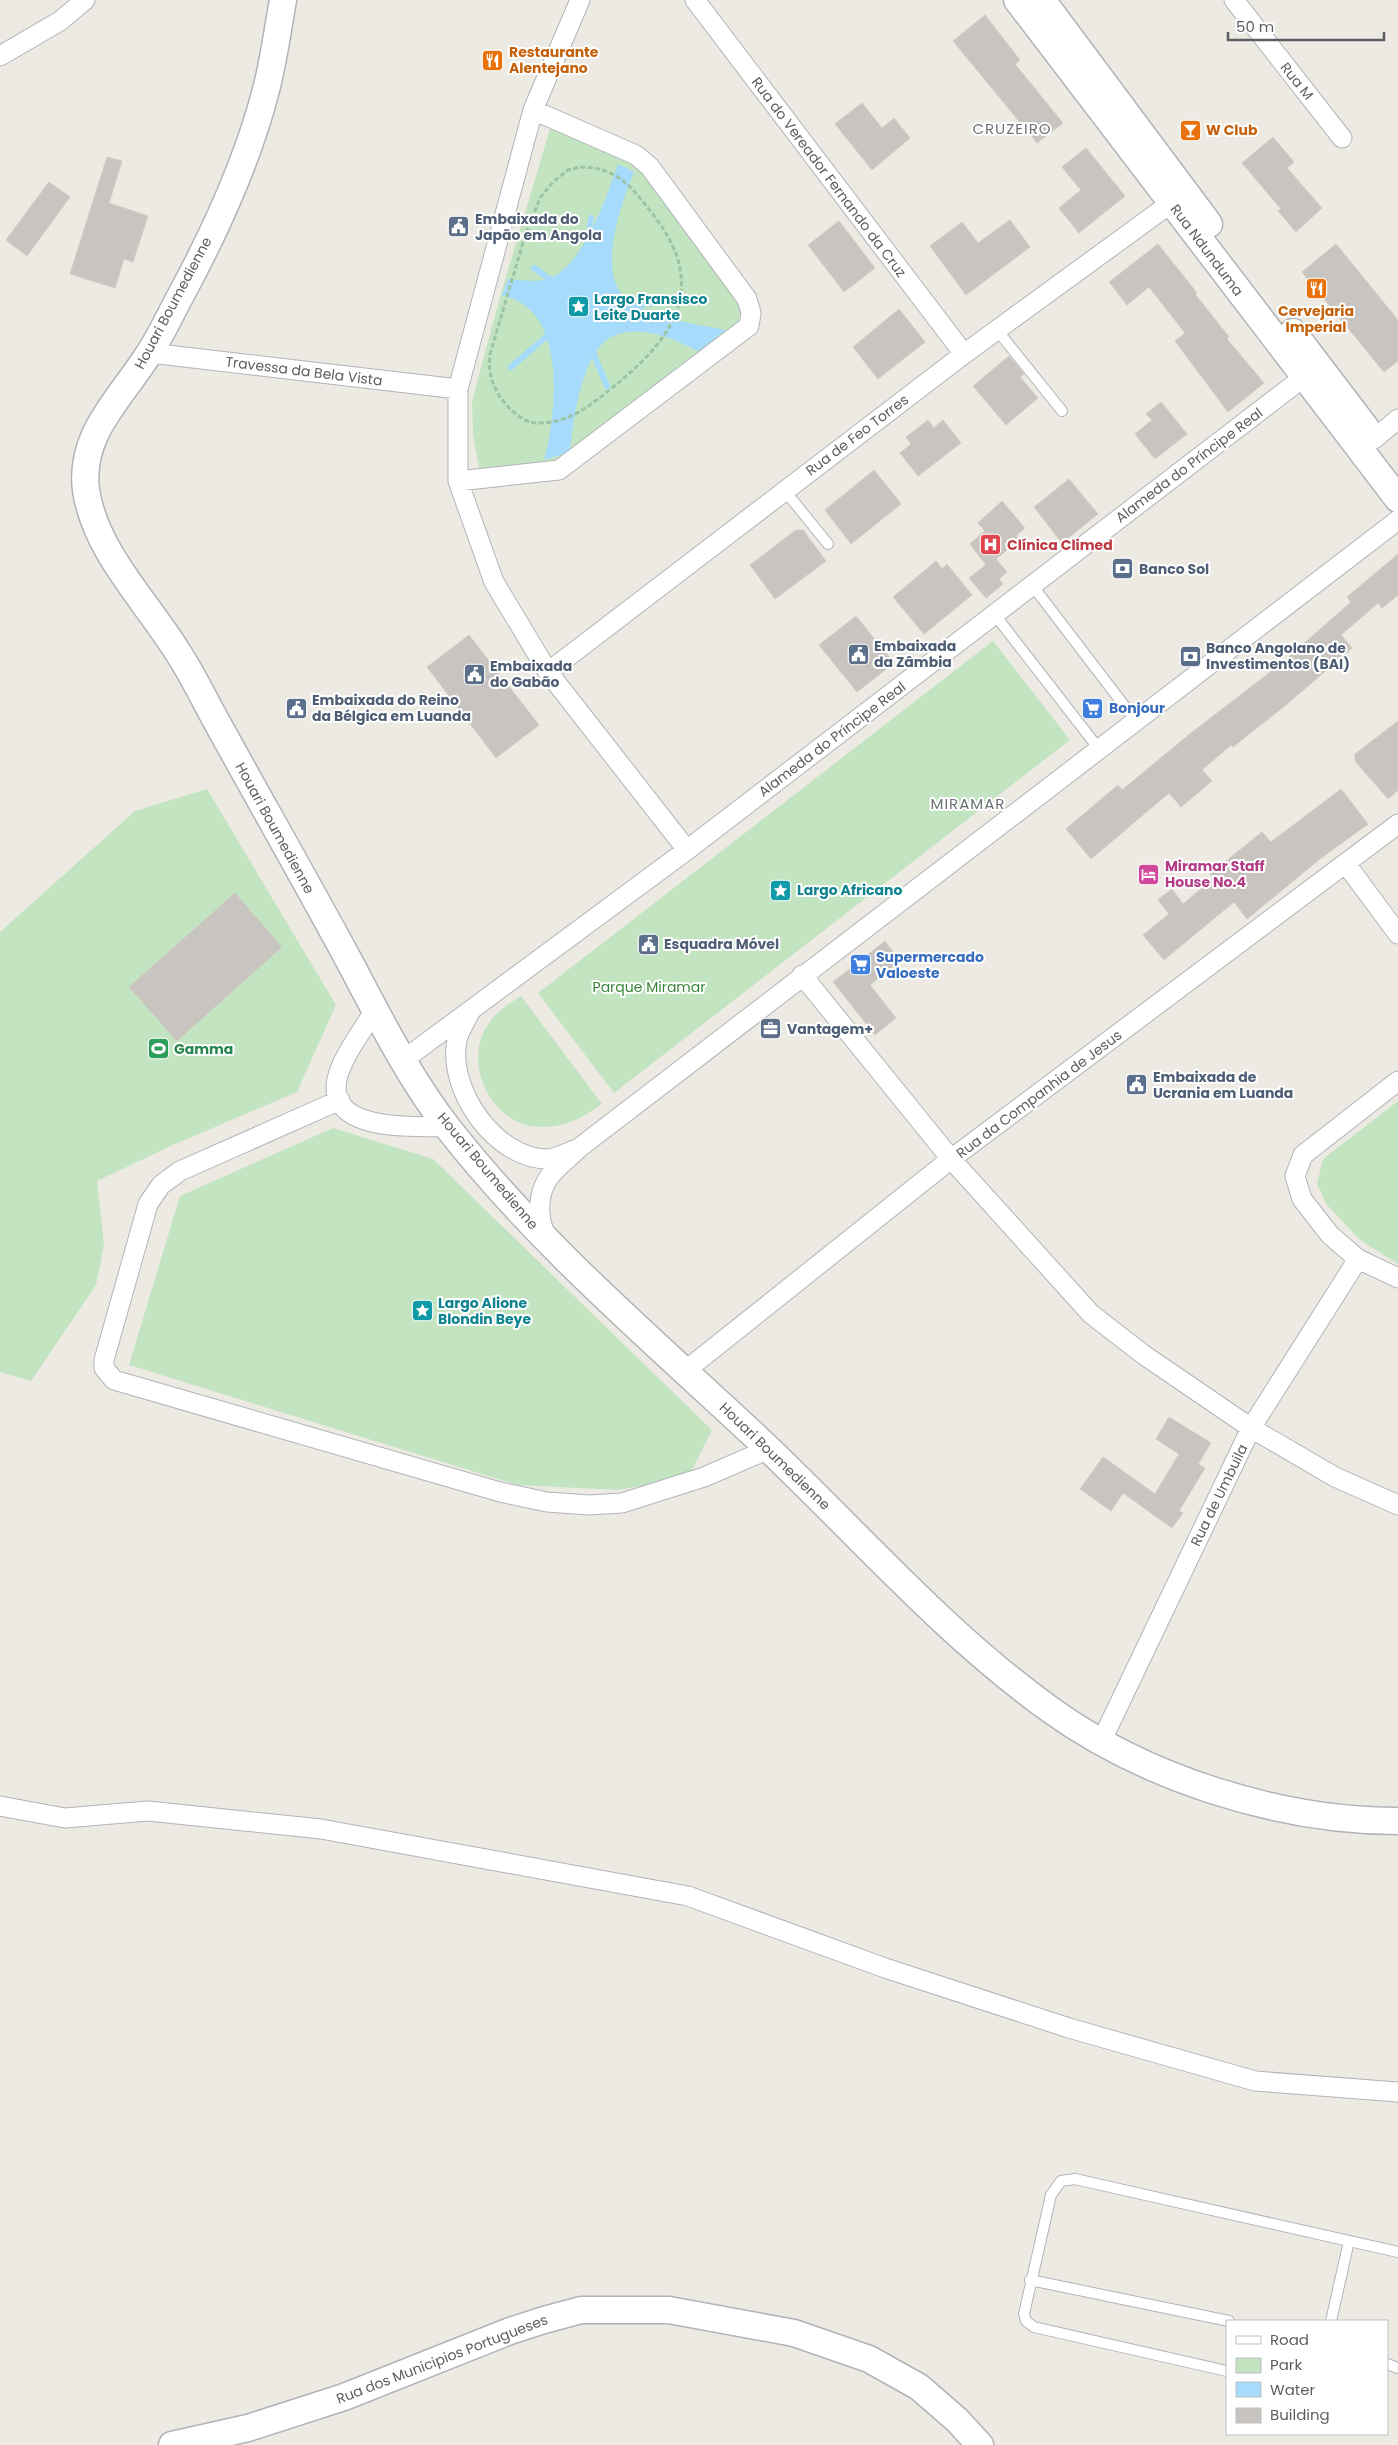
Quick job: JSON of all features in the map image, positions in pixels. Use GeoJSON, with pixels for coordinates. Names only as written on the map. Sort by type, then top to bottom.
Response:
{"type":"FeatureCollection","features":[{"type":"Feature","properties":{"kind":"street"},"geometry":{"type":"LineString","coordinates":[[0,56],[60,21],[85,0]]}},
{"type":"Feature","properties":{"kind":"street","name":"Houari Boumedienne"},"geometry":{"type":"LineString","coordinates":[[283,0],[267,87],[236,180],[199,262],[150,353],[96,430],[84,464],[87,496],[96,524],[112,556],[180,654],[402,1060],[448,1127],[550,1243],[769,1449],[978,1651],[1050,1709],[1100,1742],[1206,1788],[1278,1810],[1398,1821]]}},
{"type":"Feature","properties":{"kind":"street"},"geometry":{"type":"LineString","coordinates":[[580,0],[533,110],[458,389],[458,481],[494,582],[548,672],[687,850]]}},
{"type":"Feature","properties":{"kind":"street","name":"Rua do Vereador Fernando da Cruz"},"geometry":{"type":"LineString","coordinates":[[694,0],[964,354]]}},
{"type":"Feature","properties":{"kind":"street","name":"Rua Ndunduma"},"geometry":{"type":"LineString","coordinates":[[1017,0],[1170,203],[1398,499]]}},
{"type":"Feature","properties":{"kind":"street","name":"Rua Ndunduma"},"geometry":{"type":"LineString","coordinates":[[1042,0],[1197,208],[1398,470]]}},
{"type":"Feature","properties":{"kind":"street","name":"Rua M"},"geometry":{"type":"LineString","coordinates":[[1234,0],[1342,138]]}},
{"type":"Feature","properties":{"kind":"street"},"geometry":{"type":"LineString","coordinates":[[458,481],[559,470],[749,326],[751,312],[747,299],[650,167],[636,155],[533,110]]}},
{"type":"Feature","properties":{"kind":"street","name":"Rua de Feo Torres"},"geometry":{"type":"LineString","coordinates":[[548,672],[964,354],[1170,203]]}},
{"type":"Feature","properties":{"kind":"street","name":"Travessa da Bela Vista"},"geometry":{"type":"LineString","coordinates":[[150,353],[458,389]]}},
{"type":"Feature","properties":{"kind":"street"},"geometry":{"type":"LineString","coordinates":[[1304,377],[1337,390]]}},
{"type":"Feature","properties":{"kind":"street","name":"Alameda do Príncipe Real"},"geometry":{"type":"LineString","coordinates":[[402,1060],[687,850],[1304,377]]}},
{"type":"Feature","properties":{"kind":"street"},"geometry":{"type":"LineString","coordinates":[[1374,439],[1398,419]]}},
{"type":"Feature","properties":{"kind":"street","name":"Alameda do Príncipe Real"},"geometry":{"type":"LineString","coordinates":[[550,1243],[542,1228],[539,1208],[546,1181],[579,1148],[802,975],[1398,520]]}},
{"type":"Feature","properties":{"kind":"street","name":"Rua da Companhia de Jesus"},"geometry":{"type":"LineString","coordinates":[[686,1371],[952,1160],[1398,824]]}},
{"type":"Feature","properties":{"kind":"street"},"geometry":{"type":"LineString","coordinates":[[1346,864],[1398,934]]}},
{"type":"Feature","properties":{"kind":"street"},"geometry":{"type":"LineString","coordinates":[[802,975],[952,1160],[1091,1314],[1144,1355],[1250,1428],[1335,1477],[1398,1505]]}},
{"type":"Feature","properties":{"kind":"street","name":"Alameda do Príncipe Real"},"geometry":{"type":"LineString","coordinates":[[471,1009],[457,1039],[456,1068],[465,1097],[481,1122],[500,1139],[522,1154],[550,1159],[579,1148]]}},
{"type":"Feature","properties":{"kind":"street"},"geometry":{"type":"LineString","coordinates":[[374,1011],[341,1068],[337,1080],[340,1100],[350,1114],[372,1123],[448,1127]]}},
{"type":"Feature","properties":{"kind":"street"},"geometry":{"type":"LineString","coordinates":[[1398,1081],[1303,1155],[1295,1176],[1302,1199],[1330,1235],[1358,1259],[1398,1278]]}},
{"type":"Feature","properties":{"kind":"street"},"geometry":{"type":"LineString","coordinates":[[340,1100],[180,1172],[161,1185],[148,1204],[104,1360],[104,1368],[114,1380],[500,1492],[547,1502],[589,1505],[622,1503],[704,1477],[769,1449]]}},
{"type":"Feature","properties":{"kind":"street","name":"Rua de Umbuila"},"geometry":{"type":"LineString","coordinates":[[1100,1742],[1250,1428],[1358,1259]]}},
{"type":"Feature","properties":{"kind":"street"},"geometry":{"type":"LineString","coordinates":[[0,1806],[65,1818],[148,1811],[320,1829],[688,1896],[885,1968],[1014,2010],[1255,2081],[1398,2092]]}},
{"type":"Feature","properties":{"kind":"street","name":"Rua dos Municipios Portugueses"},"geometry":{"type":"LineString","coordinates":[[172,2445],[248,2428],[344,2397],[510,2331],[544,2320],[581,2310],[669,2310],[794,2333],[869,2359],[919,2387],[957,2420],[980,2445]]}},
{"type":"Feature","properties":{"kind":"lane"},"geometry":{"type":"LineString","coordinates":[[997,330],[1062,411]]}},
{"type":"Feature","properties":{"kind":"lane"},"geometry":{"type":"LineString","coordinates":[[785,491],[828,544]]}},
{"type":"Feature","properties":{"kind":"lane"},"geometry":{"type":"LineString","coordinates":[[1032,585],[1136,721]]}},
{"type":"Feature","properties":{"kind":"lane"},"geometry":{"type":"LineString","coordinates":[[995,615],[1099,749]]}},
{"type":"Feature","properties":{"kind":"lane"},"geometry":{"type":"LineString","coordinates":[[1226,2371],[1034,2327],[1026,2321],[1024,2314],[1030,2280],[1051,2195],[1061,2181],[1075,2179],[1398,2252]]}},
{"type":"Feature","properties":{"kind":"lane"},"geometry":{"type":"LineString","coordinates":[[1331,2320],[1349,2241]]}},
{"type":"Feature","properties":{"kind":"lane"},"geometry":{"type":"LineString","coordinates":[[1030,2280],[1226,2320]]}},
{"type":"Feature","properties":{"kind":"path"},"geometry":{"type":"LineString","coordinates":[[580,167],[598,167],[611,172],[634,190],[662,227],[674,246],[680,270],[682,291],[675,317],[652,354],[575,416],[551,422],[534,423],[518,416],[493,386],[488,370],[490,354],[512,277],[540,198],[553,182],[568,170],[580,167]]}},
{"type":"Feature","properties":{"kind":"green space"},"geometry":{"type":"Polygon","coordinates":[[[550,129],[598,145],[644,171],[739,304],[740,318],[735,328],[546,469],[480,472],[473,435],[472,401],[502,290],[550,129]]]}},
{"type":"Feature","properties":{"kind":"green space","name":"Parque Miramar"},"geometry":{"type":"Polygon","coordinates":[[[993,641],[1070,740],[614,1093],[538,993],[993,641]]]}},
{"type":"Feature","properties":{"kind":"green space","name":"Gamma"},"geometry":{"type":"Polygon","coordinates":[[[207,789],[336,1005],[297,1092],[173,1145],[97,1181],[104,1245],[96,1285],[31,1381],[0,1372],[0,932],[135,811],[207,789]]]}},
{"type":"Feature","properties":{"kind":"green space"},"geometry":{"type":"Polygon","coordinates":[[[521,996],[602,1104],[574,1120],[551,1127],[525,1125],[509,1117],[496,1106],[486,1091],[480,1074],[478,1056],[481,1039],[489,1023],[496,1015],[521,996]]]}},
{"type":"Feature","properties":{"kind":"green space"},"geometry":{"type":"Polygon","coordinates":[[[1398,1101],[1398,1264],[1360,1240],[1327,1205],[1317,1184],[1323,1159],[1398,1101]]]}},
{"type":"Feature","properties":{"kind":"green space"},"geometry":{"type":"Polygon","coordinates":[[[333,1128],[433,1159],[712,1430],[688,1478],[618,1490],[517,1485],[129,1365],[180,1196],[333,1128]]]}},
{"type":"Feature","properties":{"kind":"water"},"geometry":{"type":"Polygon","coordinates":[[[618,164],[634,172],[623,202],[614,240],[612,259],[614,276],[619,291],[630,302],[652,313],[726,330],[698,351],[668,338],[646,332],[624,333],[613,336],[602,343],[594,355],[581,388],[570,452],[544,460],[551,424],[554,382],[548,340],[540,323],[529,309],[517,300],[502,295],[508,279],[545,280],[562,271],[573,260],[583,245],[600,211],[618,164]]]}},
{"type":"Feature","properties":{"kind":"building"},"geometry":{"type":"Polygon","coordinates":[[[985,15],[1020,60],[1015,64],[1063,123],[1037,143],[953,41],[985,15]]]}},
{"type":"Feature","properties":{"kind":"building"},"geometry":{"type":"Polygon","coordinates":[[[862,103],[882,128],[894,118],[910,138],[872,170],[835,124],[862,103]]]}},
{"type":"Feature","properties":{"kind":"building"},"geometry":{"type":"Polygon","coordinates":[[[1273,137],[1294,162],[1287,168],[1322,208],[1296,232],[1278,211],[1281,209],[1242,163],[1273,137]]]}},
{"type":"Feature","properties":{"kind":"building"},"geometry":{"type":"Polygon","coordinates":[[[1086,148],[1125,196],[1079,233],[1059,208],[1081,190],[1062,167],[1086,148]]]}},
{"type":"Feature","properties":{"kind":"building"},"geometry":{"type":"Polygon","coordinates":[[[107,157],[122,161],[109,203],[148,216],[133,262],[124,259],[115,288],[70,274],[107,157]]]}},
{"type":"Feature","properties":{"kind":"building"},"geometry":{"type":"Polygon","coordinates":[[[49,182],[70,197],[27,256],[6,240],[49,182]]]}},
{"type":"Feature","properties":{"kind":"building"},"geometry":{"type":"Polygon","coordinates":[[[1010,220],[1030,247],[966,295],[930,246],[962,222],[978,243],[1010,220]]]}},
{"type":"Feature","properties":{"kind":"building"},"geometry":{"type":"Polygon","coordinates":[[[839,221],[875,268],[844,292],[808,245],[839,221]]]}},
{"type":"Feature","properties":{"kind":"building"},"geometry":{"type":"Polygon","coordinates":[[[1158,244],[1229,337],[1227,339],[1264,383],[1228,412],[1175,341],[1185,333],[1149,287],[1127,305],[1109,282],[1158,244]]]}},
{"type":"Feature","properties":{"kind":"building"},"geometry":{"type":"Polygon","coordinates":[[[1336,244],[1398,320],[1398,361],[1384,372],[1302,272],[1336,244]]]}},
{"type":"Feature","properties":{"kind":"building"},"geometry":{"type":"Polygon","coordinates":[[[899,309],[925,342],[878,379],[853,347],[899,309]]]}},
{"type":"Feature","properties":{"kind":"building"},"geometry":{"type":"Polygon","coordinates":[[[1009,356],[1024,374],[1020,377],[1038,398],[1006,425],[973,386],[1009,356]]]}},
{"type":"Feature","properties":{"kind":"building"},"geometry":{"type":"Polygon","coordinates":[[[1161,402],[1187,434],[1155,459],[1135,434],[1152,420],[1146,414],[1161,402]]]}},
{"type":"Feature","properties":{"kind":"building"},"geometry":{"type":"Polygon","coordinates":[[[928,420],[934,428],[943,420],[961,443],[918,476],[900,453],[911,444],[906,437],[928,420]]]}},
{"type":"Feature","properties":{"kind":"building"},"geometry":{"type":"Polygon","coordinates":[[[874,470],[901,504],[851,544],[825,510],[874,470]]]}},
{"type":"Feature","properties":{"kind":"building"},"geometry":{"type":"Polygon","coordinates":[[[1069,479],[1098,514],[1062,543],[1034,507],[1069,479]]]}},
{"type":"Feature","properties":{"kind":"building","name":"Clínica Climed"},"geometry":{"type":"Polygon","coordinates":[[[1002,501],[1025,528],[1016,536],[1019,540],[996,559],[1007,572],[999,579],[1003,584],[986,598],[969,578],[986,565],[970,544],[985,531],[978,523],[1002,501]]]}},
{"type":"Feature","properties":{"kind":"building"},"geometry":{"type":"Polygon","coordinates":[[[796,530],[803,530],[826,561],[775,599],[750,565],[796,530]]]}},
{"type":"Feature","properties":{"kind":"building"},"geometry":{"type":"Polygon","coordinates":[[[1398,554],[1398,595],[1382,608],[1378,603],[1341,635],[1352,648],[1286,705],[1233,747],[1231,745],[1202,770],[1212,781],[1181,807],[1169,793],[1091,859],[1066,829],[1118,785],[1122,790],[1191,733],[1282,663],[1351,602],[1347,597],[1398,554]]]}},
{"type":"Feature","properties":{"kind":"building"},"geometry":{"type":"Polygon","coordinates":[[[936,561],[942,569],[947,564],[972,595],[924,634],[893,597],[936,561]]]}},
{"type":"Feature","properties":{"kind":"building"},"geometry":{"type":"Polygon","coordinates":[[[856,616],[894,663],[857,692],[819,645],[856,616]]]}},
{"type":"Feature","properties":{"kind":"building"},"geometry":{"type":"Polygon","coordinates":[[[469,635],[539,725],[496,758],[427,667],[469,635]]]}},
{"type":"Feature","properties":{"kind":"building"},"geometry":{"type":"Polygon","coordinates":[[[1398,721],[1398,790],[1388,799],[1355,761],[1355,754],[1398,721]]]}},
{"type":"Feature","properties":{"kind":"building"},"geometry":{"type":"Polygon","coordinates":[[[1341,789],[1368,824],[1320,859],[1247,919],[1234,902],[1164,960],[1143,935],[1169,914],[1158,900],[1172,889],[1183,904],[1214,878],[1210,874],[1262,832],[1271,842],[1341,789]]]}},
{"type":"Feature","properties":{"kind":"building"},"geometry":{"type":"Polygon","coordinates":[[[235,893],[282,947],[177,1041],[129,987],[235,893]]]}},
{"type":"Feature","properties":{"kind":"building"},"geometry":{"type":"Polygon","coordinates":[[[885,941],[900,961],[870,985],[896,1018],[875,1035],[833,982],[885,941]]]}},
{"type":"Feature","properties":{"kind":"building"},"geometry":{"type":"Polygon","coordinates":[[[1169,1417],[1211,1443],[1198,1464],[1205,1468],[1179,1511],[1183,1513],[1172,1528],[1123,1493],[1111,1511],[1080,1489],[1103,1457],[1155,1494],[1179,1454],[1156,1439],[1169,1417]]]}},
{"type":"Feature","properties":{"kind":"waterway"},"geometry":{"type":"LineString","coordinates":[[588,239],[591,218]]}},
{"type":"Feature","properties":{"kind":"waterway"},"geometry":{"type":"LineString","coordinates":[[534,268],[555,283]]}},
{"type":"Feature","properties":{"kind":"waterway"},"geometry":{"type":"LineString","coordinates":[[631,306],[659,302]]}},
{"type":"Feature","properties":{"kind":"waterway"},"geometry":{"type":"LineString","coordinates":[[511,367],[552,332]]}},
{"type":"Feature","properties":{"kind":"waterway"},"geometry":{"type":"LineString","coordinates":[[592,350],[607,386]]}},
{"type":"Feature","properties":{"kind":"place","name":"Restaurante Alentejano"},"geometry":{"type":"Point","coordinates":[493,60]}},
{"type":"Feature","properties":{"kind":"place","name":"W Club"},"geometry":{"type":"Point","coordinates":[1190,130]}},
{"type":"Feature","properties":{"kind":"place","name":"Embaixada do Japão em Angola"},"geometry":{"type":"Point","coordinates":[459,227]}},
{"type":"Feature","properties":{"kind":"place","name":"Cervejaria Imperial"},"geometry":{"type":"Point","coordinates":[1316,288]}},
{"type":"Feature","properties":{"kind":"place","name":"Largo Fransisco Leite Duarte"},"geometry":{"type":"Point","coordinates":[578,307]}},
{"type":"Feature","properties":{"kind":"place","name":"Clínica Climed"},"geometry":{"type":"Point","coordinates":[991,545]}},
{"type":"Feature","properties":{"kind":"place","name":"Banco Sol"},"geometry":{"type":"Point","coordinates":[1123,569]}},
{"type":"Feature","properties":{"kind":"place","name":"Embaixada da Zâmbia"},"geometry":{"type":"Point","coordinates":[858,654]}},
{"type":"Feature","properties":{"kind":"place","name":"Banco Angolano de Investimentos (BAI)"},"geometry":{"type":"Point","coordinates":[1190,656]}},
{"type":"Feature","properties":{"kind":"place","name":"Embaixada do Gabão"},"geometry":{"type":"Point","coordinates":[474,674]}},
{"type":"Feature","properties":{"kind":"place","name":"Embaixada do Reino da Bélgica em Luanda"},"geometry":{"type":"Point","coordinates":[296,708]}},
{"type":"Feature","properties":{"kind":"place","name":"Bonjour"},"geometry":{"type":"Point","coordinates":[1093,708]}},
{"type":"Feature","properties":{"kind":"place","name":"Miramar Staff House No.4"},"geometry":{"type":"Point","coordinates":[1149,874]}},
{"type":"Feature","properties":{"kind":"place","name":"Largo Africano"},"geometry":{"type":"Point","coordinates":[781,890]}},
{"type":"Feature","properties":{"kind":"place","name":"Esquadra Móvel"},"geometry":{"type":"Point","coordinates":[648,944]}},
{"type":"Feature","properties":{"kind":"place","name":"Supermercado Valoeste"},"geometry":{"type":"Point","coordinates":[860,965]}},
{"type":"Feature","properties":{"kind":"place","name":"Vantagem+"},"geometry":{"type":"Point","coordinates":[771,1029]}},
{"type":"Feature","properties":{"kind":"place","name":"Gamma"},"geometry":{"type":"Point","coordinates":[158,1049]}},
{"type":"Feature","properties":{"kind":"place","name":"Embaixada de Ucrania em Luanda"},"geometry":{"type":"Point","coordinates":[1137,1085]}},
{"type":"Feature","properties":{"kind":"place","name":"Largo Alione Blondin Beye"},"geometry":{"type":"Point","coordinates":[422,1311]}},
{"type":"Feature","properties":{"kind":"district","name":"CRUZEIRO"},"geometry":{"type":"Point","coordinates":[1012,129]}},
{"type":"Feature","properties":{"kind":"district","name":"MIRAMAR"},"geometry":{"type":"Point","coordinates":[968,804]}}]}
